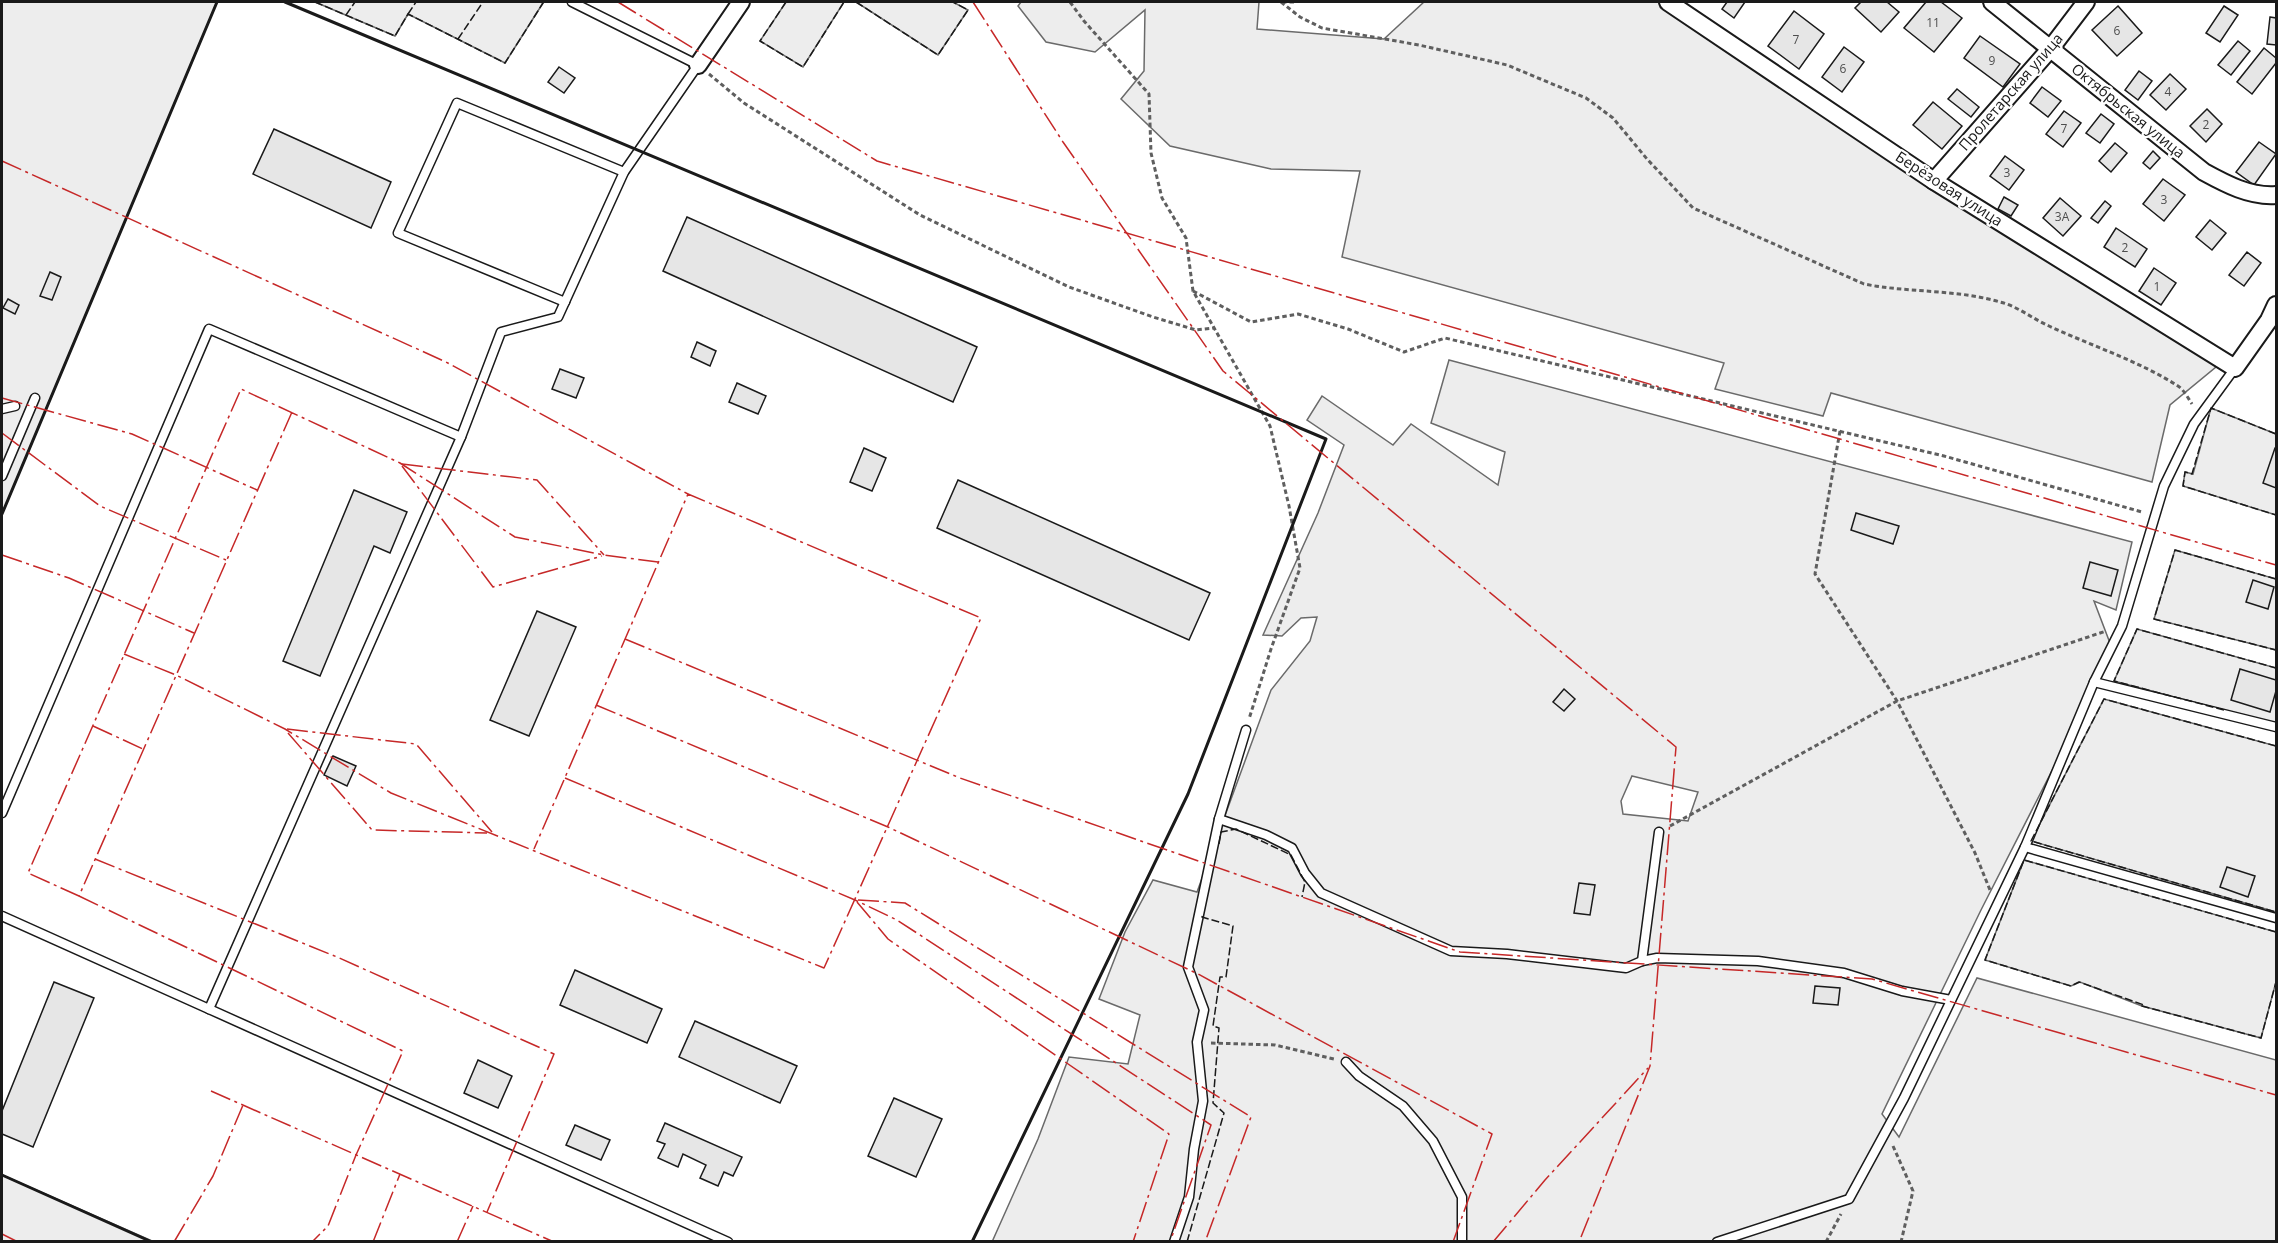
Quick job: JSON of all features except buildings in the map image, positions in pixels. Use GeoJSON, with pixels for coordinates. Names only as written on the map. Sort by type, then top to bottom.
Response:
{"type":"FeatureCollection","features":[{"type":"Feature","properties":{"kind":"street"},"geometry":{"type":"LineString","coordinates":[[698,65],[741,2]]}},
{"type":"Feature","properties":{"kind":"street","name":"Берёзовая улица"},"geometry":{"type":"LineString","coordinates":[[1669,2],[1934,180],[2235,368]]}},
{"type":"Feature","properties":{"kind":"street","name":"Октябрьская улица"},"geometry":{"type":"LineString","coordinates":[[1992,2],[2204,172],[2233,187],[2264,196],[2277,195]]}},
{"type":"Feature","properties":{"kind":"street","name":"Пролетарская улица"},"geometry":{"type":"LineString","coordinates":[[1934,180],[2051,48],[2086,2]]}},
{"type":"Feature","properties":{"kind":"street"},"geometry":{"type":"LineString","coordinates":[[2235,368],[2277,305]]}},
{"type":"Feature","properties":{"kind":"lane"},"geometry":{"type":"LineString","coordinates":[[209,1009],[461,437],[501,332],[558,317],[624,172],[698,65],[572,2]]}},
{"type":"Feature","properties":{"kind":"lane"},"geometry":{"type":"LineString","coordinates":[[566,302],[398,232],[457,103],[624,172]]}},
{"type":"Feature","properties":{"kind":"lane"},"geometry":{"type":"LineString","coordinates":[[2,813],[209,329],[461,437]]}},
{"type":"Feature","properties":{"kind":"lane"},"geometry":{"type":"LineString","coordinates":[[1717,1242],[1850,1199],[1904,1098],[2025,847],[2094,682],[2122,626],[2164,486],[2194,423],[2235,368]]}},
{"type":"Feature","properties":{"kind":"lane"},"geometry":{"type":"LineString","coordinates":[[2,476],[35,398]]}},
{"type":"Feature","properties":{"kind":"lane"},"geometry":{"type":"LineString","coordinates":[[2,409],[15,406]]}},
{"type":"Feature","properties":{"kind":"lane"},"geometry":{"type":"LineString","coordinates":[[2094,682],[2277,727]]}},
{"type":"Feature","properties":{"kind":"lane"},"geometry":{"type":"LineString","coordinates":[[1174,1242],[1189,1197],[1194,1149],[1203,1101],[1197,1042],[1204,1010],[1188,967],[1219,819],[1246,730]]}},
{"type":"Feature","properties":{"kind":"lane"},"geometry":{"type":"LineString","coordinates":[[1219,819],[1266,835],[1292,848],[1305,873],[1321,893],[1451,951],[1507,954],[1626,968],[1656,958],[1758,961],[1844,973],[1902,991],[1951,1000]]}},
{"type":"Feature","properties":{"kind":"lane"},"geometry":{"type":"LineString","coordinates":[[1642,961],[1659,832]]}},
{"type":"Feature","properties":{"kind":"lane"},"geometry":{"type":"LineString","coordinates":[[2025,847],[2277,918]]}},
{"type":"Feature","properties":{"kind":"lane"},"geometry":{"type":"LineString","coordinates":[[2,916],[728,1242]]}},
{"type":"Feature","properties":{"kind":"lane"},"geometry":{"type":"LineString","coordinates":[[1346,1062],[1359,1076],[1403,1106],[1433,1141],[1462,1197],[1462,1242]]}},
{"type":"Feature","properties":{"kind":"path"},"geometry":{"type":"LineString","coordinates":[[1070,2],[1149,94],[1151,153],[1162,198],[1186,238],[1193,291],[1270,426],[1289,506],[1300,568],[1271,649],[1246,730]]}},
{"type":"Feature","properties":{"kind":"path"},"geometry":{"type":"LineString","coordinates":[[1280,2],[1295,2]]}},
{"type":"Feature","properties":{"kind":"path"},"geometry":{"type":"LineString","coordinates":[[1280,2],[1300,17],[1322,28],[1448,51],[1507,65],[1586,98],[1613,118],[1647,159],[1693,208],[1864,284],[1892,290],[1975,297],[2002,302],[2046,325],[2137,364],[2181,388],[2193,405],[2194,423]]}},
{"type":"Feature","properties":{"kind":"path"},"geometry":{"type":"LineString","coordinates":[[698,65],[744,103],[920,215],[1069,287],[1196,330],[1214,328]]}},
{"type":"Feature","properties":{"kind":"path"},"geometry":{"type":"LineString","coordinates":[[1193,291],[1251,322],[1298,314],[1348,329],[1404,352],[1445,338],[1944,456],[2155,516]]}},
{"type":"Feature","properties":{"kind":"path"},"geometry":{"type":"LineString","coordinates":[[1840,431],[1815,574],[1897,701],[1975,853],[1997,906]]}},
{"type":"Feature","properties":{"kind":"path"},"geometry":{"type":"LineString","coordinates":[[1659,832],[1897,701],[2122,626]]}},
{"type":"Feature","properties":{"kind":"path"},"geometry":{"type":"LineString","coordinates":[[1197,1042],[1275,1045],[1346,1062]]}},
{"type":"Feature","properties":{"kind":"path"},"geometry":{"type":"LineString","coordinates":[[1886,1130],[1913,1191],[1901,1242]]}},
{"type":"Feature","properties":{"kind":"path"},"geometry":{"type":"LineString","coordinates":[[1826,1242],[1850,1199]]}},
{"type":"Feature","properties":{"kind":"shaded area"},"geometry":{"type":"Polygon","coordinates":[[[2,2],[217,2],[2,514],[2,2]]]}},
{"type":"Feature","properties":{"kind":"shaded area"},"geometry":{"type":"Polygon","coordinates":[[[315,2],[543,3],[505,63],[408,14],[395,36],[315,2]]]}},
{"type":"Feature","properties":{"kind":"shaded area"},"geometry":{"type":"Polygon","coordinates":[[[786,2],[844,2],[803,67],[760,41],[786,2]]]}},
{"type":"Feature","properties":{"kind":"shaded area"},"geometry":{"type":"Polygon","coordinates":[[[856,2],[953,2],[968,10],[938,55],[856,2]]]}},
{"type":"Feature","properties":{"kind":"shaded area"},"geometry":{"type":"Polygon","coordinates":[[[1021,2],[1259,2],[1257,29],[1384,39],[1424,2],[1665,2],[2222,362],[2170,405],[2152,482],[1831,393],[1823,416],[1715,389],[1724,363],[1342,257],[1360,171],[1271,169],[1170,146],[1121,99],[1144,71],[1145,10],[1095,52],[1046,42],[1018,6],[1021,2]]]}},
{"type":"Feature","properties":{"kind":"shaded area"},"geometry":{"type":"Polygon","coordinates":[[[1449,360],[2132,542],[2116,610],[2094,601],[2113,651],[1981,910],[1882,1114],[1899,1137],[1977,978],[2276,1060],[2276,1241],[992,1242],[1038,1139],[1069,1057],[1128,1064],[1140,1015],[1099,999],[1125,932],[1153,880],[1197,892],[1271,690],[1310,641],[1317,617],[1301,618],[1282,636],[1263,635],[1318,513],[1344,445],[1307,420],[1322,396],[1393,445],[1411,424],[1498,485],[1505,452],[1431,423],[1449,360]],[[1632,776],[1621,801],[1623,814],[1688,821],[1698,792],[1632,776]]]}},
{"type":"Feature","properties":{"kind":"shaded area"},"geometry":{"type":"Polygon","coordinates":[[[2211,408],[2276,434],[2276,515],[2183,486],[2185,472],[2193,474],[2211,408]]]}},
{"type":"Feature","properties":{"kind":"shaded area"},"geometry":{"type":"Polygon","coordinates":[[[2175,550],[2276,579],[2276,650],[2154,619],[2175,550]]]}},
{"type":"Feature","properties":{"kind":"shaded area"},"geometry":{"type":"Polygon","coordinates":[[[2137,629],[2276,668],[2276,724],[2114,681],[2137,629]]]}},
{"type":"Feature","properties":{"kind":"shaded area"},"geometry":{"type":"Polygon","coordinates":[[[2104,699],[2276,746],[2276,912],[2031,841],[2104,699]]]}},
{"type":"Feature","properties":{"kind":"shaded area"},"geometry":{"type":"Polygon","coordinates":[[[2024,860],[2276,932],[2276,982],[2261,1038],[2142,1006],[2080,982],[2071,986],[1985,960],[2024,860]]]}},
{"type":"Feature","properties":{"kind":"shaded area"},"geometry":{"type":"Polygon","coordinates":[[[2,1175],[152,1241],[2,1241],[2,1175]]]}},
{"type":"Feature","properties":{"kind":"fence"},"geometry":{"type":"LineString","coordinates":[[315,2],[395,36],[408,14],[505,63],[543,3],[541,2]]}},
{"type":"Feature","properties":{"kind":"fence"},"geometry":{"type":"LineString","coordinates":[[346,15],[355,2]]}},
{"type":"Feature","properties":{"kind":"fence"},"geometry":{"type":"LineString","coordinates":[[408,14],[416,2]]}},
{"type":"Feature","properties":{"kind":"fence"},"geometry":{"type":"LineString","coordinates":[[458,39],[483,2]]}},
{"type":"Feature","properties":{"kind":"fence"},"geometry":{"type":"LineString","coordinates":[[786,2],[760,41],[803,67],[844,2]]}},
{"type":"Feature","properties":{"kind":"fence"},"geometry":{"type":"LineString","coordinates":[[856,2],[938,55],[968,10],[953,2]]}},
{"type":"Feature","properties":{"kind":"fence"},"geometry":{"type":"LineString","coordinates":[[2276,434],[2211,408],[2192,474],[2185,472],[2183,486],[2276,515]]}},
{"type":"Feature","properties":{"kind":"fence"},"geometry":{"type":"LineString","coordinates":[[2276,579],[2175,550],[2154,619],[2276,650]]}},
{"type":"Feature","properties":{"kind":"fence"},"geometry":{"type":"LineString","coordinates":[[2224,710],[2114,681],[2137,629],[2276,668]]}},
{"type":"Feature","properties":{"kind":"fence"},"geometry":{"type":"LineString","coordinates":[[2276,746],[2104,699],[2031,841],[2276,912]]}},
{"type":"Feature","properties":{"kind":"fence"},"geometry":{"type":"LineString","coordinates":[[1219,844],[1221,832],[1236,829],[1291,855],[1305,882],[1302,897]]}},
{"type":"Feature","properties":{"kind":"fence"},"geometry":{"type":"LineString","coordinates":[[2276,932],[2024,860],[1985,960],[2071,986],[2079,982],[2144,1005],[2142,1006],[2261,1038],[2276,982]]}},
{"type":"Feature","properties":{"kind":"fence"},"geometry":{"type":"LineString","coordinates":[[1187,1242],[1224,1113],[1213,1103],[1219,1028],[1213,1026],[1220,977],[1226,977],[1233,926],[1202,917],[1203,914]]}},
{"type":"Feature","properties":{"kind":"wall"},"geometry":{"type":"LineString","coordinates":[[2,514],[217,2]]}},
{"type":"Feature","properties":{"kind":"wall"},"geometry":{"type":"LineString","coordinates":[[285,2],[1326,439],[1188,794],[972,1242]]}},
{"type":"Feature","properties":{"kind":"wall"},"geometry":{"type":"LineString","coordinates":[[2,1175],[152,1242]]}},
{"type":"Feature","properties":{"kind":"power"},"geometry":{"type":"LineString","coordinates":[[618,2],[877,161],[2276,565]]}},
{"type":"Feature","properties":{"kind":"power"},"geometry":{"type":"LineString","coordinates":[[973,2],[1063,142],[1223,371],[1676,747],[1650,1066],[1579,1242]]}},
{"type":"Feature","properties":{"kind":"power"},"geometry":{"type":"LineString","coordinates":[[2,161],[446,362],[688,494]]}},
{"type":"Feature","properties":{"kind":"power"},"geometry":{"type":"LineString","coordinates":[[292,412],[79,896],[28,873],[241,389],[400,463],[515,537],[604,555],[658,562]]}},
{"type":"Feature","properties":{"kind":"power"},"geometry":{"type":"LineString","coordinates":[[2,398],[132,434],[257,490]]}},
{"type":"Feature","properties":{"kind":"power"},"geometry":{"type":"LineString","coordinates":[[2,433],[100,506],[226,560]]}},
{"type":"Feature","properties":{"kind":"power"},"geometry":{"type":"LineString","coordinates":[[402,464],[537,480],[604,555]]}},
{"type":"Feature","properties":{"kind":"power"},"geometry":{"type":"LineString","coordinates":[[402,466],[493,587],[602,556]]}},
{"type":"Feature","properties":{"kind":"power"},"geometry":{"type":"LineString","coordinates":[[124,654],[176,675],[285,729],[391,793],[824,968],[981,618],[688,494],[534,849]]}},
{"type":"Feature","properties":{"kind":"power"},"geometry":{"type":"LineString","coordinates":[[2,555],[69,578],[194,633]]}},
{"type":"Feature","properties":{"kind":"power"},"geometry":{"type":"LineString","coordinates":[[625,639],[960,778],[1460,952],[1872,979],[2276,1095]]}},
{"type":"Feature","properties":{"kind":"power"},"geometry":{"type":"LineString","coordinates":[[596,705],[888,827],[1198,974],[1492,1134],[1453,1242]]}},
{"type":"Feature","properties":{"kind":"power"},"geometry":{"type":"LineString","coordinates":[[93,726],[143,749]]}},
{"type":"Feature","properties":{"kind":"power"},"geometry":{"type":"LineString","coordinates":[[287,729],[416,744],[492,832]]}},
{"type":"Feature","properties":{"kind":"power"},"geometry":{"type":"LineString","coordinates":[[288,733],[372,830],[487,833]]}},
{"type":"Feature","properties":{"kind":"power"},"geometry":{"type":"LineString","coordinates":[[565,778],[855,900],[897,920],[1211,1125],[1170,1242]]}},
{"type":"Feature","properties":{"kind":"power"},"geometry":{"type":"LineString","coordinates":[[95,859],[337,957],[554,1054],[487,1212]]}},
{"type":"Feature","properties":{"kind":"power"},"geometry":{"type":"LineString","coordinates":[[79,896],[403,1051],[356,1155],[328,1226],[312,1242]]}},
{"type":"Feature","properties":{"kind":"power"},"geometry":{"type":"LineString","coordinates":[[858,900],[905,903],[1251,1117],[1205,1242]]}},
{"type":"Feature","properties":{"kind":"power"},"geometry":{"type":"LineString","coordinates":[[857,902],[888,939],[1169,1134],[1133,1242]]}},
{"type":"Feature","properties":{"kind":"power"},"geometry":{"type":"LineString","coordinates":[[1493,1242],[1545,1180],[1648,1068]]}},
{"type":"Feature","properties":{"kind":"power"},"geometry":{"type":"LineString","coordinates":[[211,1091],[554,1242]]}},
{"type":"Feature","properties":{"kind":"power"},"geometry":{"type":"LineString","coordinates":[[174,1242],[213,1176],[243,1105]]}},
{"type":"Feature","properties":{"kind":"power"},"geometry":{"type":"LineString","coordinates":[[373,1242],[400,1174]]}},
{"type":"Feature","properties":{"kind":"power"},"geometry":{"type":"LineString","coordinates":[[457,1242],[473,1206]]}},
{"type":"Feature","properties":{"kind":"power"},"geometry":{"type":"LineString","coordinates":[[2,1234],[18,1242]]}}]}
